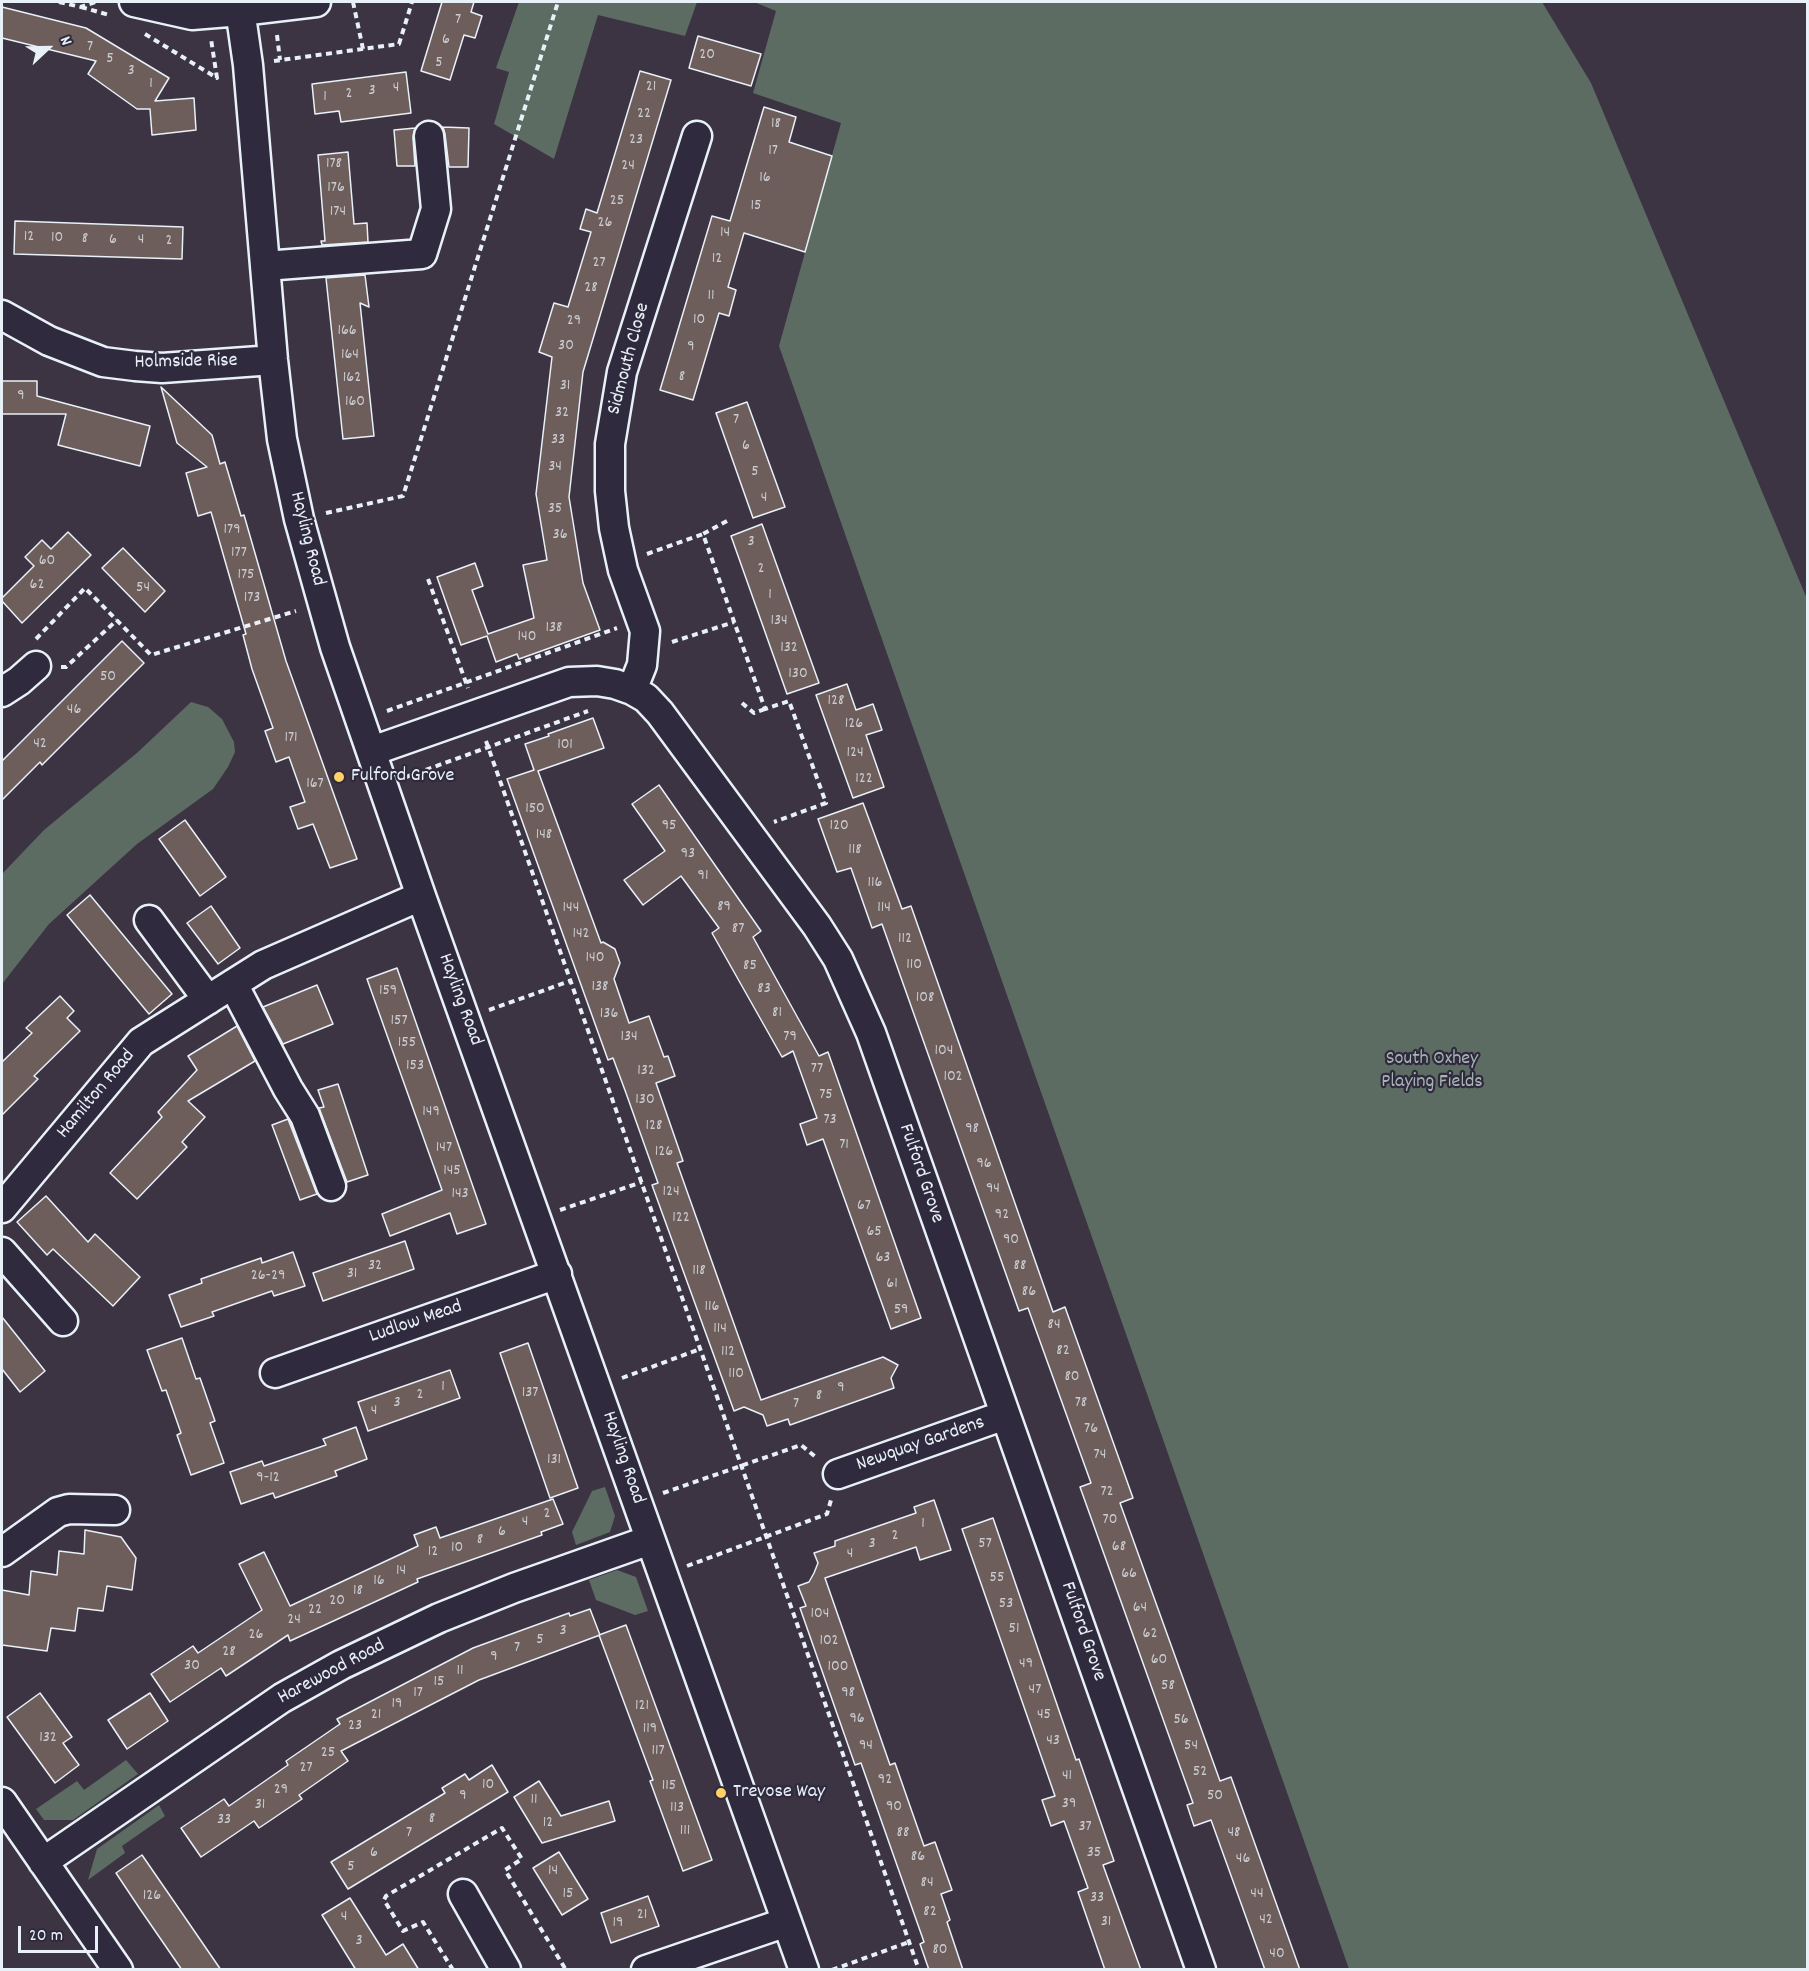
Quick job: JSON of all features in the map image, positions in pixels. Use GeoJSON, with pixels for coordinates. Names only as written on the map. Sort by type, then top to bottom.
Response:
{"type":"FeatureCollection","features":[{"type":"Feature","properties":{"kind":"street"},"geometry":{"type":"LineString","coordinates":[[128,16],[208,14],[240,6],[316,2]]}},
{"type":"Feature","properties":{"kind":"street","name":"Hayling Road"},"geometry":{"type":"LineString","coordinates":[[240,6],[248,65],[273,360],[282,439],[299,519],[335,647],[421,896],[804,1970]]}},
{"type":"Feature","properties":{"kind":"street"},"geometry":{"type":"LineString","coordinates":[[265,266],[422,254],[436,209],[429,136]]}},
{"type":"Feature","properties":{"kind":"street","name":"Sidmouth Close"},"geometry":{"type":"LineString","coordinates":[[632,690],[642,665],[645,631],[622,563],[614,528],[610,491],[610,444],[622,372],[697,136]]}},
{"type":"Feature","properties":{"kind":"street","name":"Holmside Rise"},"geometry":{"type":"LineString","coordinates":[[2,315],[49,341],[104,362],[162,368],[273,360]]}},
{"type":"Feature","properties":{"kind":"street"},"geometry":{"type":"LineString","coordinates":[[2,692],[36,666]]}},
{"type":"Feature","properties":{"kind":"street","name":"Fulford Grove"},"geometry":{"type":"LineString","coordinates":[[372,751],[569,682],[597,681],[632,690],[646,698],[660,713],[817,926],[838,959],[871,1033],[1201,1970]]}},
{"type":"Feature","properties":{"kind":"street","name":"Hamilton Road"},"geometry":{"type":"LineString","coordinates":[[2,1208],[141,1042],[263,965],[421,896]]}},
{"type":"Feature","properties":{"kind":"street"},"geometry":{"type":"LineString","coordinates":[[149,920],[208,1000]]}},
{"type":"Feature","properties":{"kind":"street"},"geometry":{"type":"LineString","coordinates":[[233,984],[288,1089],[305,1116],[330,1186]]}},
{"type":"Feature","properties":{"kind":"street"},"geometry":{"type":"LineString","coordinates":[[2,1252],[63,1321]]}},
{"type":"Feature","properties":{"kind":"street","name":"Ludlow Mead"},"geometry":{"type":"LineString","coordinates":[[275,1373],[557,1274]]}},
{"type":"Feature","properties":{"kind":"street","name":"Newquay Gardens"},"geometry":{"type":"LineString","coordinates":[[838,1474],[1005,1415]]}},
{"type":"Feature","properties":{"kind":"street"},"geometry":{"type":"LineString","coordinates":[[2,1552],[58,1512],[69,1509],[115,1510]]}},
{"type":"Feature","properties":{"kind":"street","name":"Harewood Road"},"geometry":{"type":"LineString","coordinates":[[43,1862],[282,1698],[341,1665],[450,1614],[514,1588],[650,1540]]}},
{"type":"Feature","properties":{"kind":"street"},"geometry":{"type":"LineString","coordinates":[[2,1802],[118,1970]]}},
{"type":"Feature","properties":{"kind":"street"},"geometry":{"type":"LineString","coordinates":[[463,1894],[506,1970]]}},
{"type":"Feature","properties":{"kind":"street"},"geometry":{"type":"LineString","coordinates":[[646,1970],[787,1922]]}},
{"type":"Feature","properties":{"kind":"path"},"geometry":{"type":"LineString","coordinates":[[59,2],[128,16],[217,78],[208,14]]}},
{"type":"Feature","properties":{"kind":"path"},"geometry":{"type":"LineString","coordinates":[[81,7],[95,2]]}},
{"type":"Feature","properties":{"kind":"path"},"geometry":{"type":"LineString","coordinates":[[353,2],[363,49]]}},
{"type":"Feature","properties":{"kind":"path"},"geometry":{"type":"LineString","coordinates":[[248,65],[399,44],[412,2]]}},
{"type":"Feature","properties":{"kind":"path"},"geometry":{"type":"LineString","coordinates":[[299,519],[403,496],[558,2]]}},
{"type":"Feature","properties":{"kind":"path"},"geometry":{"type":"LineString","coordinates":[[622,563],[703,534],[728,521]]}},
{"type":"Feature","properties":{"kind":"path"},"geometry":{"type":"LineString","coordinates":[[703,534],[765,709]]}},
{"type":"Feature","properties":{"kind":"path"},"geometry":{"type":"LineString","coordinates":[[428,579],[918,1970]]}},
{"type":"Feature","properties":{"kind":"path"},"geometry":{"type":"LineString","coordinates":[[117,620],[66,667],[36,666],[36,637],[85,588],[117,620],[152,655],[323,603]]}},
{"type":"Feature","properties":{"kind":"path"},"geometry":{"type":"LineString","coordinates":[[361,721],[642,619]]}},
{"type":"Feature","properties":{"kind":"path"},"geometry":{"type":"LineString","coordinates":[[645,651],[734,622]]}},
{"type":"Feature","properties":{"kind":"path"},"geometry":{"type":"LineString","coordinates":[[742,703],[754,713],[789,701],[826,803],[747,831]]}},
{"type":"Feature","properties":{"kind":"path"},"geometry":{"type":"LineString","coordinates":[[383,786],[594,708]]}},
{"type":"Feature","properties":{"kind":"path"},"geometry":{"type":"LineString","coordinates":[[465,1019],[570,981]]}},
{"type":"Feature","properties":{"kind":"path"},"geometry":{"type":"LineString","coordinates":[[537,1218],[642,1182]]}},
{"type":"Feature","properties":{"kind":"path"},"geometry":{"type":"LineString","coordinates":[[597,1387],[700,1349]]}},
{"type":"Feature","properties":{"kind":"path"},"geometry":{"type":"LineString","coordinates":[[637,1502],[801,1445],[838,1474],[827,1514],[663,1575]]}},
{"type":"Feature","properties":{"kind":"path"},"geometry":{"type":"LineString","coordinates":[[832,1970],[909,1942]]}},
{"type":"Feature","properties":{"kind":"green space"},"geometry":{"type":"Polygon","coordinates":[[[519,2],[697,2],[685,36],[598,15],[554,159],[494,124],[509,72],[496,68],[519,2]]]}},
{"type":"Feature","properties":{"kind":"green space","name":"South Oxhey Playing Fields"},"geometry":{"type":"Polygon","coordinates":[[[754,2],[1542,2],[1591,83],[1807,599],[1807,1969],[1349,1969],[779,346],[841,123],[753,93],[776,11],[754,2]]]}},
{"type":"Feature","properties":{"kind":"green space"},"geometry":{"type":"Polygon","coordinates":[[[191,702],[208,707],[222,719],[234,742],[235,752],[228,767],[213,789],[137,844],[49,924],[2,984],[2,874],[44,830],[138,752],[191,702]]]}},
{"type":"Feature","properties":{"kind":"green space"},"geometry":{"type":"Polygon","coordinates":[[[605,1487],[615,1516],[610,1532],[576,1545],[572,1532],[592,1491],[605,1487]]]}},
{"type":"Feature","properties":{"kind":"green space"},"geometry":{"type":"Polygon","coordinates":[[[617,1570],[636,1577],[648,1611],[635,1615],[596,1600],[589,1580],[617,1570]]]}},
{"type":"Feature","properties":{"kind":"green space"},"geometry":{"type":"Polygon","coordinates":[[[126,1760],[138,1774],[73,1820],[44,1820],[36,1809],[77,1781],[84,1790],[126,1760]]]}},
{"type":"Feature","properties":{"kind":"green space"},"geometry":{"type":"Polygon","coordinates":[[[159,1805],[165,1816],[122,1846],[125,1853],[88,1880],[97,1849],[159,1805]]]}},
{"type":"Feature","properties":{"kind":"building"},"geometry":{"type":"Polygon","coordinates":[[[442,2],[474,2],[471,12],[482,16],[475,38],[464,35],[450,80],[421,71],[442,2]]]}},
{"type":"Feature","properties":{"kind":"building"},"geometry":{"type":"Polygon","coordinates":[[[2,7],[86,28],[169,78],[155,101],[194,98],[196,130],[152,135],[150,109],[137,109],[88,74],[96,61],[2,38],[2,7]]]}},
{"type":"Feature","properties":{"kind":"building"},"geometry":{"type":"Polygon","coordinates":[[[698,36],[761,54],[751,86],[689,68],[698,36]]]}},
{"type":"Feature","properties":{"kind":"building"},"geometry":{"type":"Polygon","coordinates":[[[640,71],[671,80],[583,372],[569,497],[583,583],[600,630],[519,659],[517,654],[496,662],[487,636],[461,645],[437,577],[475,563],[483,586],[472,590],[488,634],[534,618],[523,565],[547,560],[536,494],[552,357],[539,352],[554,303],[568,307],[591,232],[580,229],[586,209],[597,213],[640,71]]]}},
{"type":"Feature","properties":{"kind":"building"},"geometry":{"type":"Polygon","coordinates":[[[406,72],[411,113],[341,122],[339,111],[315,114],[312,84],[406,72]]]}},
{"type":"Feature","properties":{"kind":"building"},"geometry":{"type":"Polygon","coordinates":[[[764,107],[796,117],[789,142],[832,156],[805,252],[744,233],[728,287],[736,290],[729,316],[719,313],[693,400],[660,390],[712,216],[730,221],[764,107]]]}},
{"type":"Feature","properties":{"kind":"building"},"geometry":{"type":"Polygon","coordinates":[[[443,127],[469,128],[468,167],[449,167],[443,127]]]}},
{"type":"Feature","properties":{"kind":"building"},"geometry":{"type":"Polygon","coordinates":[[[415,128],[413,138],[415,166],[397,166],[394,130],[415,128]]]}},
{"type":"Feature","properties":{"kind":"building"},"geometry":{"type":"Polygon","coordinates":[[[348,152],[354,224],[367,223],[368,242],[322,245],[321,241],[325,241],[318,155],[348,152]]]}},
{"type":"Feature","properties":{"kind":"building"},"geometry":{"type":"Polygon","coordinates":[[[15,221],[183,227],[182,259],[14,254],[15,221]]]}},
{"type":"Feature","properties":{"kind":"building"},"geometry":{"type":"Polygon","coordinates":[[[365,275],[369,307],[360,303],[374,436],[343,439],[326,278],[365,275]]]}},
{"type":"Feature","properties":{"kind":"building"},"geometry":{"type":"Polygon","coordinates":[[[2,381],[37,381],[37,396],[150,426],[140,466],[58,445],[66,414],[2,414],[2,381]]]}},
{"type":"Feature","properties":{"kind":"building"},"geometry":{"type":"Polygon","coordinates":[[[161,387],[212,435],[220,464],[225,462],[241,516],[244,515],[286,661],[357,859],[330,868],[313,824],[298,829],[290,807],[305,802],[289,757],[276,762],[265,731],[273,728],[252,669],[243,635],[246,634],[211,512],[198,516],[186,473],[207,467],[177,443],[161,387]]]}},
{"type":"Feature","properties":{"kind":"building"},"geometry":{"type":"Polygon","coordinates":[[[747,402],[785,507],[753,518],[716,413],[747,402]]]}},
{"type":"Feature","properties":{"kind":"building"},"geometry":{"type":"Polygon","coordinates":[[[762,524],[819,683],[787,694],[731,536],[762,524]]]}},
{"type":"Feature","properties":{"kind":"building"},"geometry":{"type":"Polygon","coordinates":[[[68,532],[91,555],[22,623],[2,601],[2,598],[34,566],[25,557],[42,540],[51,549],[68,532]]]}},
{"type":"Feature","properties":{"kind":"building"},"geometry":{"type":"Polygon","coordinates":[[[123,548],[165,591],[145,612],[102,568],[123,548]]]}},
{"type":"Feature","properties":{"kind":"building"},"geometry":{"type":"Polygon","coordinates":[[[122,641],[144,663],[42,765],[40,762],[2,800],[2,761],[122,641]]]}},
{"type":"Feature","properties":{"kind":"building"},"geometry":{"type":"Polygon","coordinates":[[[847,684],[856,710],[873,704],[882,730],[866,735],[884,787],[853,798],[816,695],[847,684]]]}},
{"type":"Feature","properties":{"kind":"building"},"geometry":{"type":"Polygon","coordinates":[[[593,718],[604,748],[538,771],[601,943],[615,949],[620,963],[614,979],[629,1023],[649,1016],[664,1057],[668,1056],[675,1076],[656,1083],[683,1161],[677,1163],[761,1400],[883,1357],[898,1365],[891,1378],[894,1388],[790,1425],[788,1419],[767,1426],[763,1415],[744,1407],[734,1411],[652,1185],[658,1183],[626,1093],[613,1058],[608,1060],[507,779],[534,770],[525,744],[593,718]]]}},
{"type":"Feature","properties":{"kind":"building"},"geometry":{"type":"Polygon","coordinates":[[[659,785],[761,931],[753,937],[819,1056],[828,1052],[921,1318],[891,1329],[823,1139],[807,1145],[800,1124],[817,1118],[793,1051],[782,1057],[712,933],[719,928],[681,876],[643,905],[624,880],[665,851],[632,804],[659,785]]]}},
{"type":"Feature","properties":{"kind":"building"},"geometry":{"type":"Polygon","coordinates":[[[863,803],[902,909],[911,906],[1053,1312],[1065,1307],[1133,1498],[1120,1503],[1220,1781],[1231,1777],[1300,1970],[1265,1970],[1211,1820],[1194,1826],[1187,1805],[1193,1803],[1080,1487],[1091,1483],[1028,1308],[1019,1311],[882,924],[872,928],[851,868],[837,872],[818,819],[863,803]]]}},
{"type":"Feature","properties":{"kind":"building"},"geometry":{"type":"Polygon","coordinates":[[[185,820],[226,877],[200,896],[159,839],[185,820]]]}},
{"type":"Feature","properties":{"kind":"building"},"geometry":{"type":"Polygon","coordinates":[[[90,895],[172,994],[149,1014],[67,915],[90,895]]]}},
{"type":"Feature","properties":{"kind":"building"},"geometry":{"type":"Polygon","coordinates":[[[211,906],[240,948],[218,964],[187,923],[211,906]]]}},
{"type":"Feature","properties":{"kind":"building"},"geometry":{"type":"Polygon","coordinates":[[[397,968],[486,1224],[457,1234],[450,1213],[390,1236],[382,1214],[442,1190],[367,979],[397,968]]]}},
{"type":"Feature","properties":{"kind":"building"},"geometry":{"type":"Polygon","coordinates":[[[317,985],[333,1024],[283,1044],[263,1007],[317,985]]]}},
{"type":"Feature","properties":{"kind":"building"},"geometry":{"type":"Polygon","coordinates":[[[60,996],[74,1011],[67,1018],[80,1031],[34,1076],[38,1079],[2,1115],[2,1062],[32,1033],[26,1028],[60,996]]]}},
{"type":"Feature","properties":{"kind":"building"},"geometry":{"type":"Polygon","coordinates":[[[237,1026],[255,1061],[188,1101],[205,1117],[182,1142],[187,1147],[137,1199],[110,1173],[162,1117],[158,1112],[197,1070],[188,1056],[237,1026]]]}},
{"type":"Feature","properties":{"kind":"building"},"geometry":{"type":"Polygon","coordinates":[[[338,1084],[368,1175],[347,1182],[319,1108],[324,1107],[318,1090],[338,1084]]]}},
{"type":"Feature","properties":{"kind":"building"},"geometry":{"type":"Polygon","coordinates":[[[288,1119],[317,1194],[300,1200],[272,1125],[288,1119]]]}},
{"type":"Feature","properties":{"kind":"building"},"geometry":{"type":"Polygon","coordinates":[[[46,1196],[88,1242],[95,1234],[140,1277],[113,1306],[53,1249],[47,1255],[17,1222],[46,1196]]]}},
{"type":"Feature","properties":{"kind":"building"},"geometry":{"type":"Polygon","coordinates":[[[405,1241],[414,1269],[323,1301],[313,1273],[405,1241]]]}},
{"type":"Feature","properties":{"kind":"building"},"geometry":{"type":"Polygon","coordinates":[[[293,1252],[305,1286],[274,1296],[272,1291],[212,1312],[214,1316],[181,1327],[169,1295],[202,1283],[201,1279],[261,1258],[262,1263],[293,1252]]]}},
{"type":"Feature","properties":{"kind":"building"},"geometry":{"type":"Polygon","coordinates":[[[2,1317],[45,1371],[20,1392],[2,1369],[2,1317]]]}},
{"type":"Feature","properties":{"kind":"building"},"geometry":{"type":"Polygon","coordinates":[[[182,1338],[196,1379],[200,1378],[215,1421],[210,1423],[224,1463],[191,1475],[177,1435],[181,1433],[166,1390],[162,1391],[147,1350],[182,1338]]]}},
{"type":"Feature","properties":{"kind":"building"},"geometry":{"type":"Polygon","coordinates":[[[528,1343],[578,1488],[550,1498],[500,1353],[528,1343]]]}},
{"type":"Feature","properties":{"kind":"building"},"geometry":{"type":"Polygon","coordinates":[[[450,1370],[460,1398],[368,1431],[358,1402],[450,1370]]]}},
{"type":"Feature","properties":{"kind":"building"},"geometry":{"type":"Polygon","coordinates":[[[356,1427],[367,1459],[335,1471],[337,1476],[275,1498],[273,1493],[241,1504],[230,1472],[262,1461],[264,1466],[326,1445],[323,1439],[356,1427]]]}},
{"type":"Feature","properties":{"kind":"building"},"geometry":{"type":"Polygon","coordinates":[[[553,1499],[563,1524],[541,1532],[542,1535],[417,1579],[418,1582],[290,1641],[288,1635],[226,1676],[221,1668],[170,1702],[151,1674],[193,1646],[198,1653],[262,1610],[239,1564],[264,1552],[290,1606],[418,1546],[414,1535],[436,1527],[440,1538],[553,1499]]]}},
{"type":"Feature","properties":{"kind":"building"},"geometry":{"type":"Polygon","coordinates":[[[934,1500],[951,1550],[920,1560],[916,1547],[825,1578],[890,1765],[895,1763],[924,1846],[935,1842],[952,1890],[941,1894],[950,1920],[947,1922],[963,1970],[929,1970],[920,1944],[924,1942],[861,1763],[855,1765],[800,1608],[806,1606],[798,1586],[809,1582],[814,1573],[818,1563],[814,1553],[835,1546],[835,1541],[916,1513],[914,1507],[934,1500]]]}},
{"type":"Feature","properties":{"kind":"building"},"geometry":{"type":"Polygon","coordinates":[[[993,1518],[1076,1760],[1079,1759],[1114,1861],[1103,1865],[1141,1970],[1105,1970],[1078,1892],[1088,1888],[1064,1821],[1051,1826],[1042,1800],[1055,1796],[962,1529],[993,1518]]]}},
{"type":"Feature","properties":{"kind":"building"},"geometry":{"type":"Polygon","coordinates":[[[85,1530],[121,1537],[136,1558],[132,1590],[107,1586],[103,1611],[78,1608],[75,1631],[51,1628],[47,1651],[2,1645],[2,1590],[29,1595],[31,1571],[57,1575],[59,1551],[84,1554],[85,1530]]]}},
{"type":"Feature","properties":{"kind":"building"},"geometry":{"type":"Polygon","coordinates":[[[590,1609],[600,1635],[479,1680],[341,1751],[348,1761],[299,1795],[302,1799],[259,1828],[254,1821],[201,1857],[181,1828],[224,1799],[229,1806],[288,1765],[286,1761],[340,1724],[337,1719],[473,1648],[569,1613],[570,1616],[590,1609]]]}},
{"type":"Feature","properties":{"kind":"building"},"geometry":{"type":"Polygon","coordinates":[[[626,1625],[712,1860],[683,1871],[650,1781],[653,1780],[599,1635],[626,1625]]]}},
{"type":"Feature","properties":{"kind":"building"},"geometry":{"type":"Polygon","coordinates":[[[40,1693],[72,1737],[63,1743],[79,1765],[55,1783],[7,1717],[40,1693]]]}},
{"type":"Feature","properties":{"kind":"building"},"geometry":{"type":"Polygon","coordinates":[[[150,1693],[168,1721],[127,1749],[108,1720],[150,1693]]]}},
{"type":"Feature","properties":{"kind":"building"},"geometry":{"type":"Polygon","coordinates":[[[492,1765],[508,1792],[348,1889],[331,1862],[445,1793],[442,1788],[465,1774],[469,1780],[492,1765]]]}},
{"type":"Feature","properties":{"kind":"building"},"geometry":{"type":"Polygon","coordinates":[[[539,1781],[561,1816],[609,1801],[615,1821],[542,1843],[514,1797],[539,1781]]]}},
{"type":"Feature","properties":{"kind":"building"},"geometry":{"type":"Polygon","coordinates":[[[559,1852],[588,1899],[562,1915],[533,1868],[559,1852]]]}},
{"type":"Feature","properties":{"kind":"building"},"geometry":{"type":"Polygon","coordinates":[[[142,1855],[221,1970],[182,1970],[140,1909],[116,1873],[142,1855]]]}},
{"type":"Feature","properties":{"kind":"building"},"geometry":{"type":"Polygon","coordinates":[[[648,1896],[659,1926],[611,1943],[601,1913],[648,1896]]]}},
{"type":"Feature","properties":{"kind":"building"},"geometry":{"type":"Polygon","coordinates":[[[350,1898],[386,1955],[403,1944],[419,1970],[356,1970],[322,1915],[350,1898]]]}},
{"type":"Feature","properties":{"kind":"place","name":"Fulford Grove"},"geometry":{"type":"Point","coordinates":[339,777]}},
{"type":"Feature","properties":{"kind":"place","name":"Trevose Way"},"geometry":{"type":"Point","coordinates":[721,1793]}}]}
